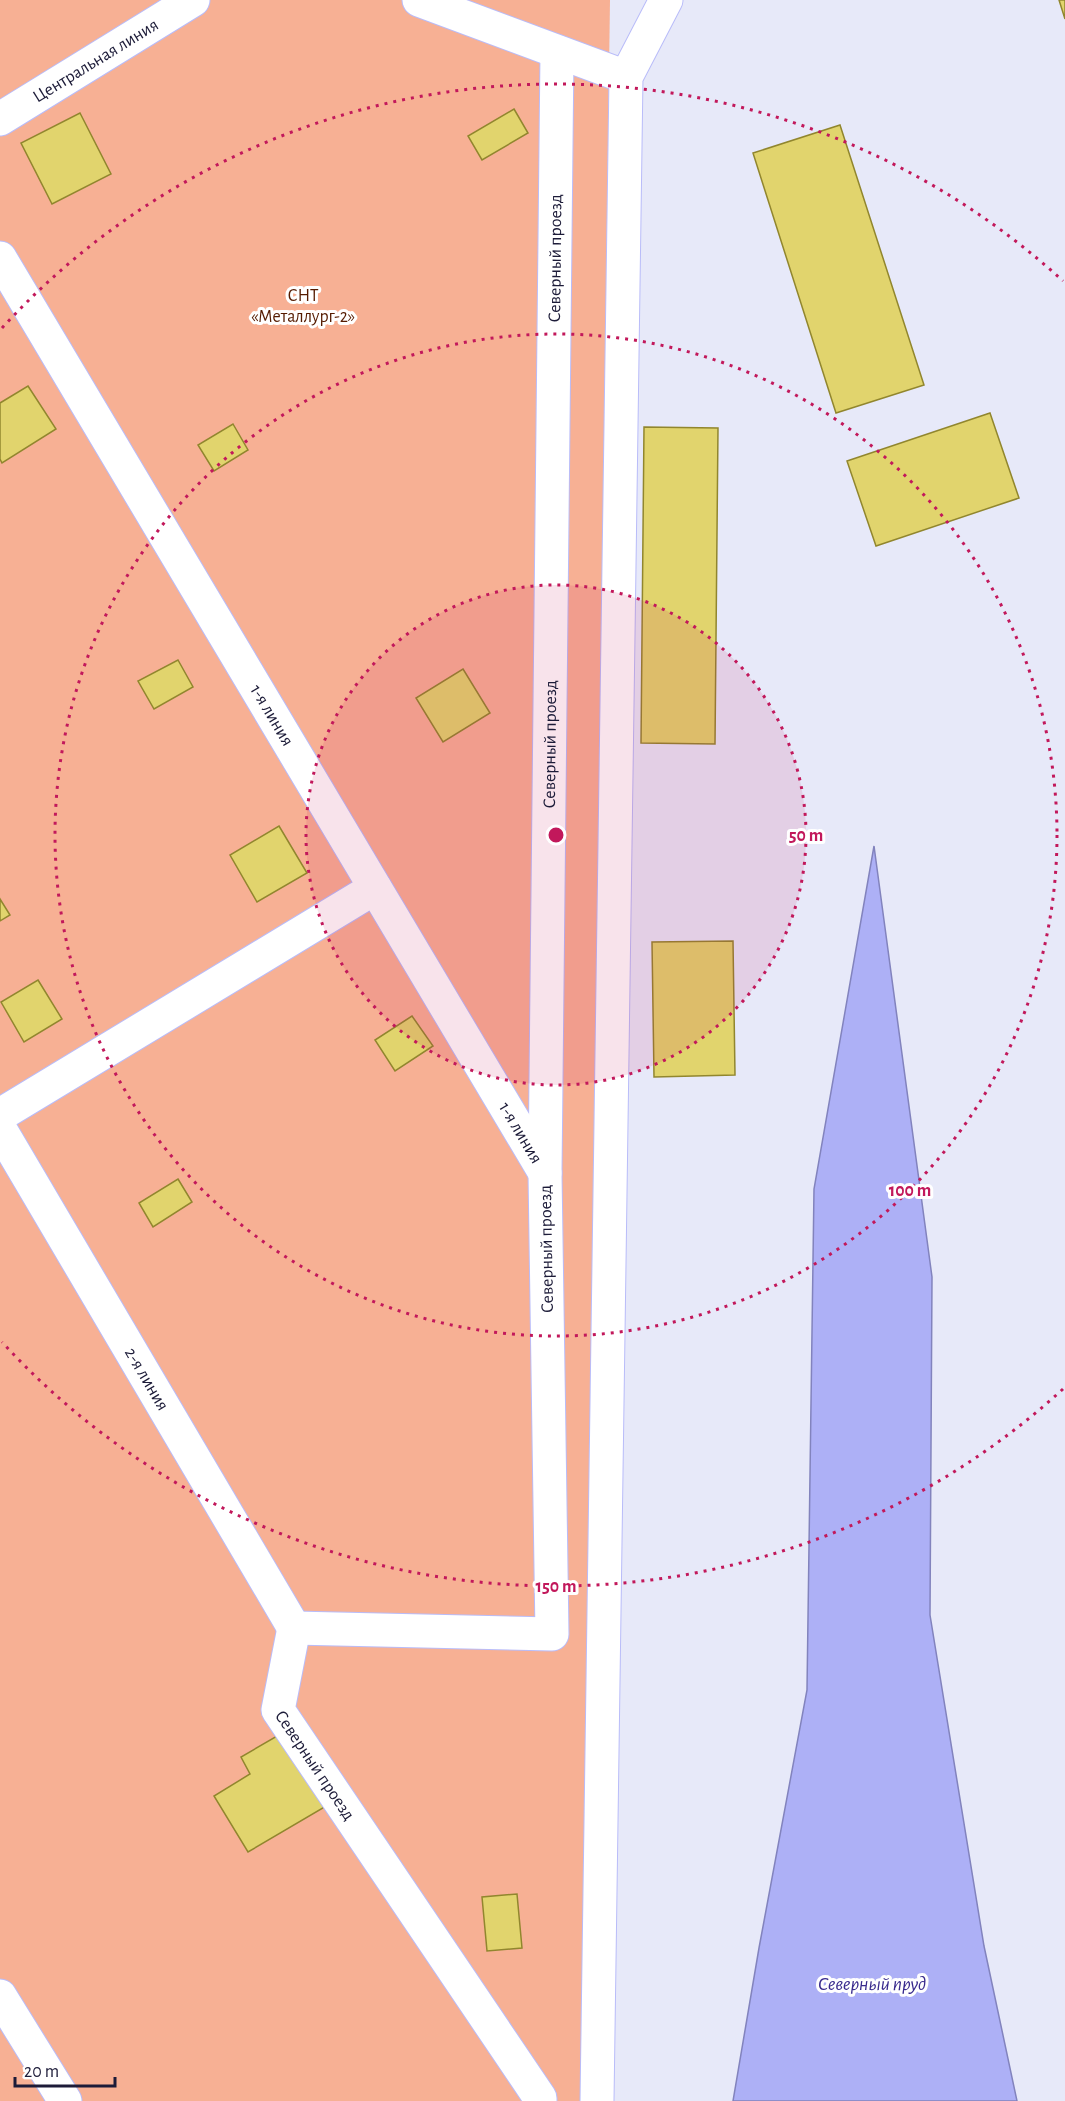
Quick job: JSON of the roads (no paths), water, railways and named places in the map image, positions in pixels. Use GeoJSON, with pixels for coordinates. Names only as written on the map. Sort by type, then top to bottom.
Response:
{"type":"FeatureCollection","features":[{"type":"Feature","properties":{"kind":"street","name":"Центральная линия"},"geometry":{"type":"LineString","coordinates":[[0,120],[193,0]]}},
{"type":"Feature","properties":{"kind":"street"},"geometry":{"type":"LineString","coordinates":[[418,0],[626,77]]}},
{"type":"Feature","properties":{"kind":"street"},"geometry":{"type":"LineString","coordinates":[[597,2101],[626,77],[666,0]]}},
{"type":"Feature","properties":{"kind":"street","name":"Северный проезд"},"geometry":{"type":"LineString","coordinates":[[540,2101],[534,2088],[278,1710],[294,1628],[552,1634],[545,1173],[557,52]]}},
{"type":"Feature","properties":{"kind":"street","name":"1-я линия"},"geometry":{"type":"LineString","coordinates":[[0,258],[545,1173]]}},
{"type":"Feature","properties":{"kind":"street"},"geometry":{"type":"LineString","coordinates":[[0,1115],[375,888]]}},
{"type":"Feature","properties":{"kind":"street","name":"2-я линия"},"geometry":{"type":"LineString","coordinates":[[0,1129],[294,1628]]}},
{"type":"Feature","properties":{"kind":"street"},"geometry":{"type":"LineString","coordinates":[[0,1996],[65,2101]]}},
{"type":"Feature","properties":{"kind":"water","name":"Северный пруд"},"geometry":{"type":"Polygon","coordinates":[[[874,846],[932,1277],[930,1615],[984,1946],[1017,2101],[733,2101],[807,1690],[814,1189],[874,846]]]}},
{"type":"Feature","properties":{"kind":"park label","name":"СНТ «Металлург-2»"},"geometry":{"type":"Point","coordinates":[303,305]}}]}
